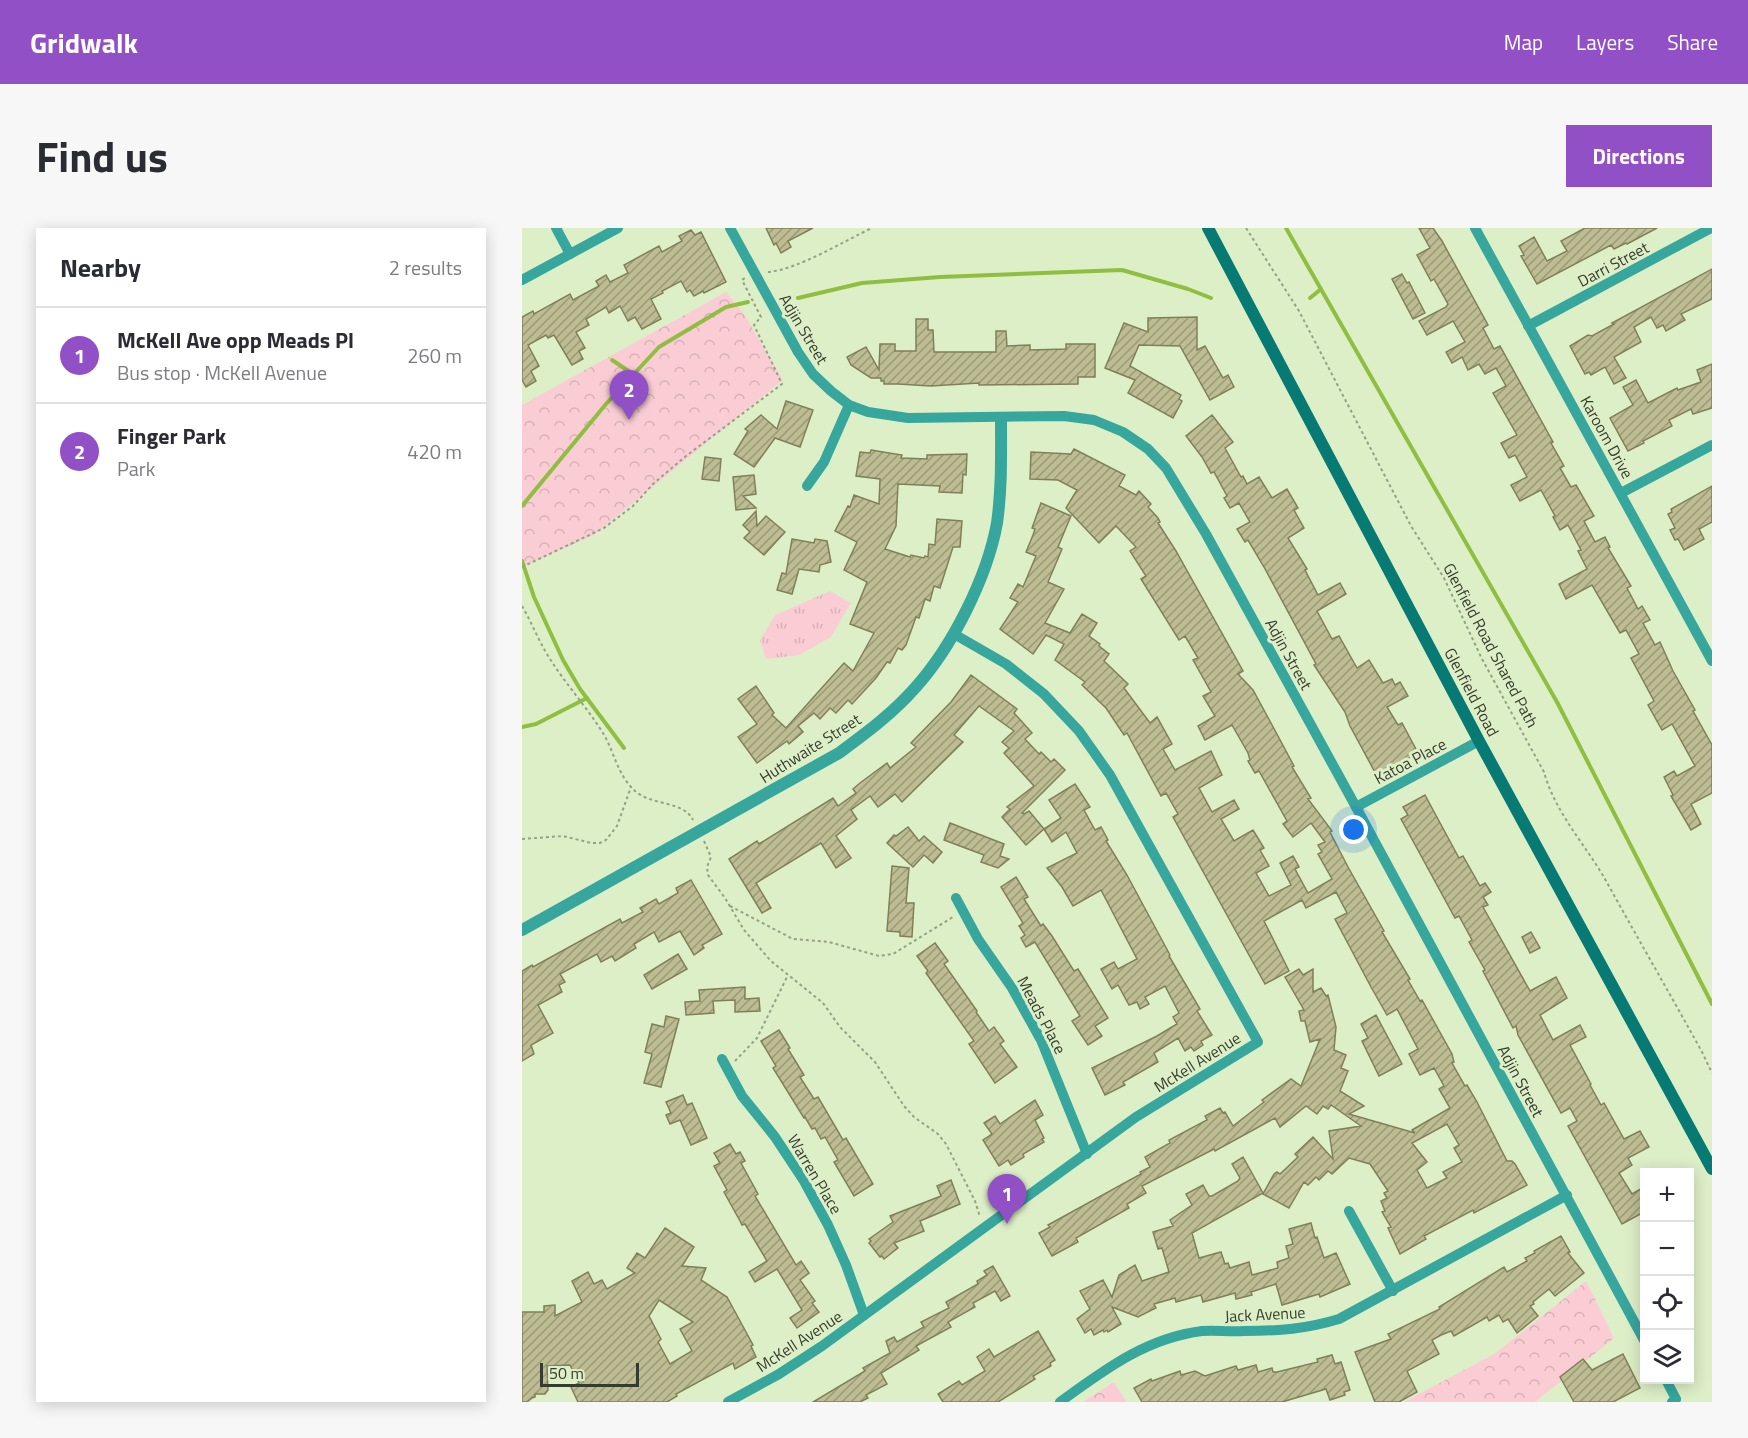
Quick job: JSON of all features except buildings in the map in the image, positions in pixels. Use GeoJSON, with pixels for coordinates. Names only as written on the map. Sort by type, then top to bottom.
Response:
{"type":"FeatureCollection","features":[{"type":"Feature","properties":{"kind":"main road","name":"Glenfield Road"},"geometry":{"type":"LineString","coordinates":[[1208,228],[1479,741],[1712,1169]]}},
{"type":"Feature","properties":{"kind":"street"},"geometry":{"type":"LineString","coordinates":[[556,228],[570,254]]}},
{"type":"Feature","properties":{"kind":"street"},"geometry":{"type":"LineString","coordinates":[[522,280],[618,228]]}},
{"type":"Feature","properties":{"kind":"street","name":"Adjin Street"},"geometry":{"type":"LineString","coordinates":[[730,228],[793,343],[813,374],[849,405],[868,412],[897,417],[1064,416],[1094,420],[1123,432],[1148,449],[1166,468],[1200,524],[1356,807],[1640,1332]]}},
{"type":"Feature","properties":{"kind":"street","name":"Karoom Drive"},"geometry":{"type":"LineString","coordinates":[[1474,228],[1712,661]]}},
{"type":"Feature","properties":{"kind":"street","name":"Darri Street"},"geometry":{"type":"LineString","coordinates":[[1528,326],[1698,231],[1712,228]]}},
{"type":"Feature","properties":{"kind":"street"},"geometry":{"type":"LineString","coordinates":[[807,486],[824,462],[849,405]]}},
{"type":"Feature","properties":{"kind":"street","name":"Huthwaite Street"},"geometry":{"type":"LineString","coordinates":[[522,930],[839,753],[880,723],[916,688],[954,634],[984,571],[996,525],[1001,488],[1001,418]]}},
{"type":"Feature","properties":{"kind":"street"},"geometry":{"type":"LineString","coordinates":[[1621,493],[1712,445]]}},
{"type":"Feature","properties":{"kind":"street","name":"McKell Avenue"},"geometry":{"type":"LineString","coordinates":[[728,1402],[779,1374],[864,1315],[1137,1117],[1258,1042],[1110,775],[1079,731],[1044,694],[1016,672],[954,634]]}},
{"type":"Feature","properties":{"kind":"street","name":"Katoa Place"},"geometry":{"type":"LineString","coordinates":[[1356,807],[1479,741]]}},
{"type":"Feature","properties":{"kind":"street","name":"Meads Place"},"geometry":{"type":"LineString","coordinates":[[956,898],[978,939],[1012,988],[1041,1040],[1087,1154]]}},
{"type":"Feature","properties":{"kind":"street","name":"Warren Place"},"geometry":{"type":"LineString","coordinates":[[725,1064],[742,1096],[775,1137],[804,1182],[828,1225],[864,1315]]}},
{"type":"Feature","properties":{"kind":"street","name":"Jack Avenue"},"geometry":{"type":"LineString","coordinates":[[1060,1402],[1142,1347],[1175,1336],[1204,1331],[1312,1327],[1339,1319],[1567,1195]]}},
{"type":"Feature","properties":{"kind":"street"},"geometry":{"type":"LineString","coordinates":[[1349,1211],[1393,1290]]}},
{"type":"Feature","properties":{"kind":"street"},"geometry":{"type":"LineString","coordinates":[[1668,1384],[1674,1400]]}},
{"type":"Feature","properties":{"kind":"path"},"geometry":{"type":"LineString","coordinates":[[764,272],[779,270],[800,262],[872,228]]}},
{"type":"Feature","properties":{"kind":"path","name":"Glenfield Road Shared Path"},"geometry":{"type":"LineString","coordinates":[[1246,228],[1299,311],[1411,526],[1443,578],[1482,658],[1544,772],[1549,791],[1604,879],[1712,1073]]}},
{"type":"Feature","properties":{"kind":"path"},"geometry":{"type":"LineString","coordinates":[[522,567],[604,528],[633,506],[654,483],[686,456],[782,384],[754,325],[761,317],[742,280],[747,277]]}},
{"type":"Feature","properties":{"kind":"path"},"geometry":{"type":"LineString","coordinates":[[522,606],[550,658],[602,732],[622,776],[643,798],[687,811],[711,857],[707,867],[708,875],[758,947],[771,962],[823,1003],[840,1028],[875,1062],[904,1106],[914,1117],[938,1134],[946,1144],[975,1201],[984,1228]]}},
{"type":"Feature","properties":{"kind":"path"},"geometry":{"type":"LineString","coordinates":[[522,839],[563,836],[600,843],[606,840],[617,826],[631,787]]}},
{"type":"Feature","properties":{"kind":"path"},"geometry":{"type":"LineString","coordinates":[[730,906],[793,939],[829,942],[879,956],[893,954],[963,911]]}},
{"type":"Feature","properties":{"kind":"path"},"geometry":{"type":"LineString","coordinates":[[725,1064],[757,1038],[788,975]]}},
{"type":"Feature","properties":{"kind":"green space"},"geometry":{"type":"Polygon","coordinates":[[[726,292],[744,314],[783,380],[594,535],[522,567],[522,405],[726,292]]]}},
{"type":"Feature","properties":{"kind":"green space"},"geometry":{"type":"Polygon","coordinates":[[[830,591],[851,603],[831,637],[799,655],[766,659],[760,640],[775,615],[830,591]]]}},
{"type":"Feature","properties":{"kind":"green space"},"geometry":{"type":"Polygon","coordinates":[[[1586,1281],[1614,1338],[1535,1402],[1404,1402],[1496,1353],[1586,1281]]]}},
{"type":"Feature","properties":{"kind":"green space"},"geometry":{"type":"Polygon","coordinates":[[[1114,1382],[1127,1402],[1083,1402],[1114,1382]]]}},
{"type":"Feature","properties":{"kind":"waterway"},"geometry":{"type":"LineString","coordinates":[[1286,228],[1557,702],[1712,1004]]}},
{"type":"Feature","properties":{"kind":"waterway"},"geometry":{"type":"LineString","coordinates":[[798,298],[862,283],[940,277],[1122,270],[1211,298]]}},
{"type":"Feature","properties":{"kind":"waterway"},"geometry":{"type":"LineString","coordinates":[[1310,298],[1321,289]]}},
{"type":"Feature","properties":{"kind":"waterway"},"geometry":{"type":"LineString","coordinates":[[522,506],[606,404],[659,347],[726,307],[748,302]]}},
{"type":"Feature","properties":{"kind":"waterway"},"geometry":{"type":"LineString","coordinates":[[612,360],[633,374]]}},
{"type":"Feature","properties":{"kind":"waterway"},"geometry":{"type":"LineString","coordinates":[[522,561],[534,597],[563,660],[580,689],[624,748]]}},
{"type":"Feature","properties":{"kind":"waterway"},"geometry":{"type":"LineString","coordinates":[[522,727],[536,724],[587,698]]}},
{"type":"Feature","properties":{"kind":"place","name":"Finger Park"},"geometry":{"type":"Point","coordinates":[629,420]}},
{"type":"Feature","properties":{"kind":"place","name":"McKell Ave opp Meads Pl"},"geometry":{"type":"Point","coordinates":[1007,1224]}}]}
